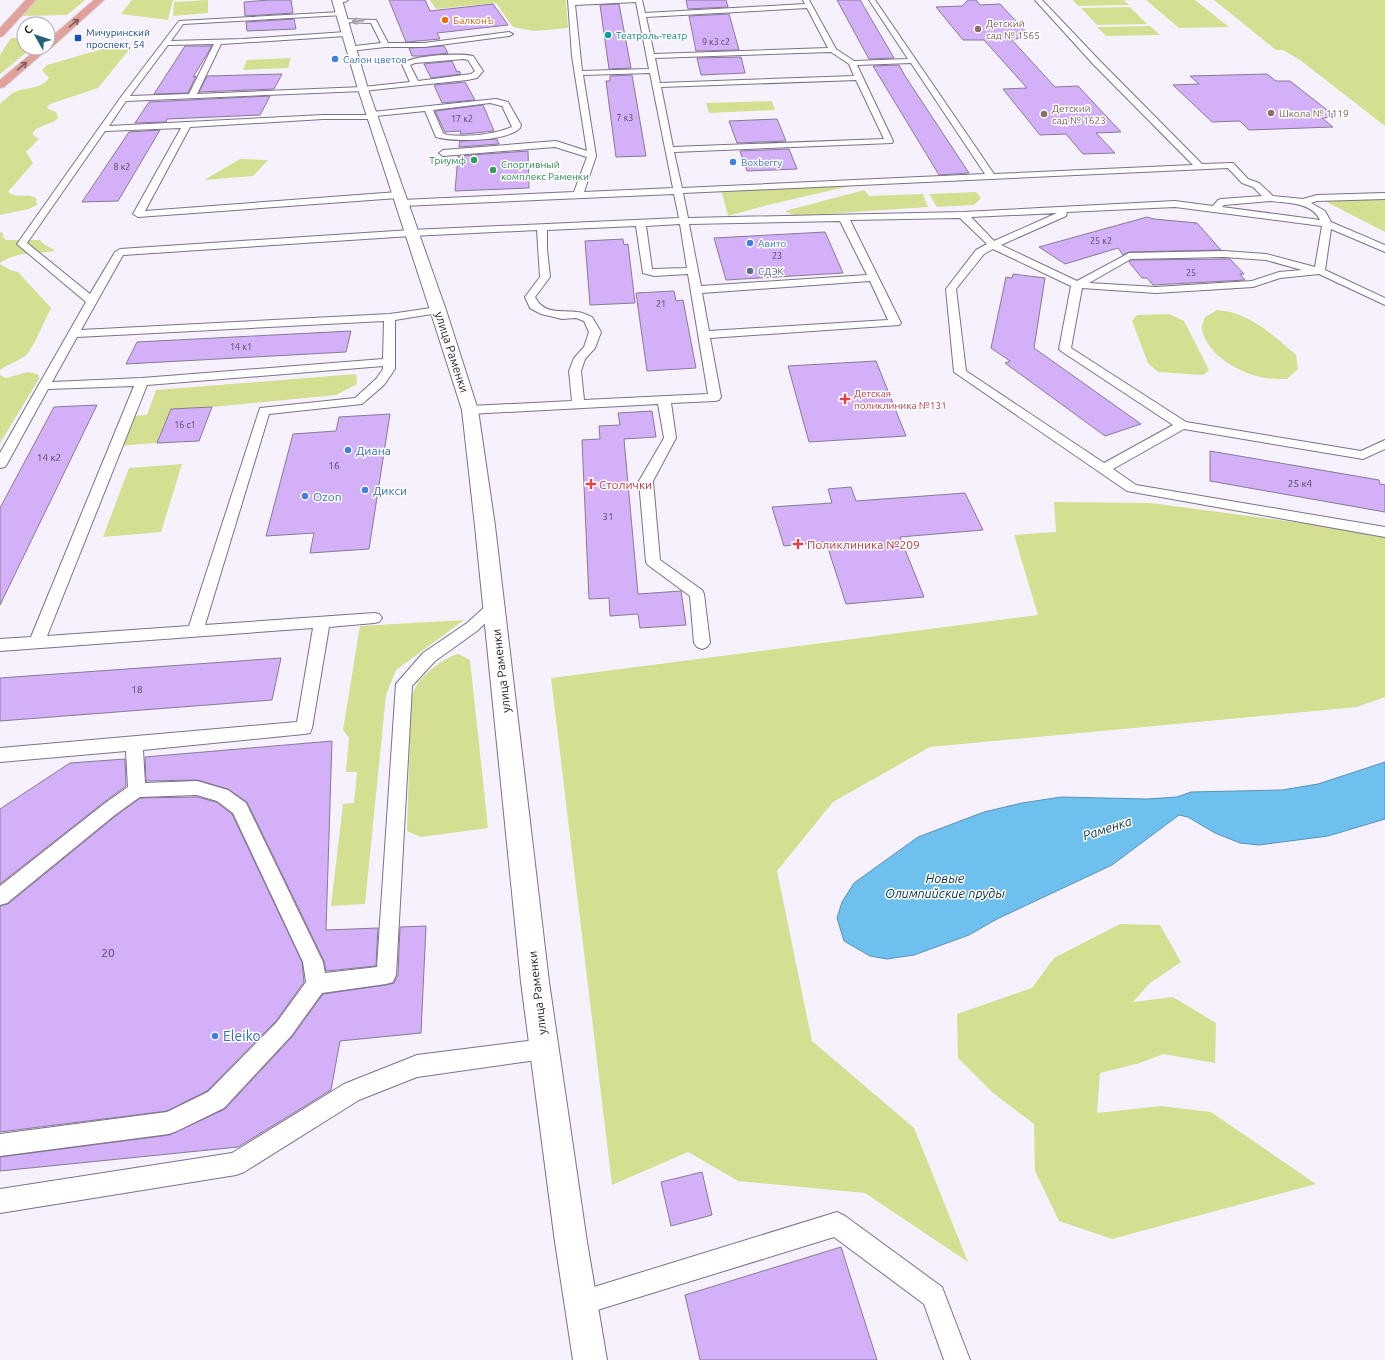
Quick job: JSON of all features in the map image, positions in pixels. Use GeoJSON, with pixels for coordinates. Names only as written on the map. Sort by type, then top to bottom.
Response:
{"type":"FeatureCollection","features":[{"type":"Feature","properties":{"kind":"main road"},"geometry":{"type":"LineString","coordinates":[[0,34],[31,0]]}},
{"type":"Feature","properties":{"kind":"main road"},"geometry":{"type":"LineString","coordinates":[[56,38],[99,0]]}},
{"type":"Feature","properties":{"kind":"main road"},"geometry":{"type":"LineString","coordinates":[[0,85],[34,56]]}},
{"type":"Feature","properties":{"kind":"street","name":"улица Раменки"},"geometry":{"type":"LineString","coordinates":[[340,0],[342,18],[350,49],[470,410],[485,526],[535,982],[571,1242],[590,1360]]}},
{"type":"Feature","properties":{"kind":"lane"},"geometry":{"type":"LineString","coordinates":[[470,410],[714,397],[684,221],[651,56],[638,0],[571,1],[579,72],[592,156],[578,195]]}},
{"type":"Feature","properties":{"kind":"lane"},"geometry":{"type":"LineString","coordinates":[[872,0],[991,176]]}},
{"type":"Feature","properties":{"kind":"lane"},"geometry":{"type":"LineString","coordinates":[[1038,0],[1096,62],[1200,167]]}},
{"type":"Feature","properties":{"kind":"lane"},"geometry":{"type":"LineString","coordinates":[[642,15],[808,3],[833,50],[852,63],[889,141],[669,150]]}},
{"type":"Feature","properties":{"kind":"lane"},"geometry":{"type":"LineString","coordinates":[[92,301],[22,244],[124,99],[181,22],[342,18],[374,21],[385,45]]}},
{"type":"Feature","properties":{"kind":"lane"},"geometry":{"type":"LineString","coordinates":[[165,43],[346,34]]}},
{"type":"Feature","properties":{"kind":"lane"},"geometry":{"type":"LineString","coordinates":[[350,49],[385,45],[424,45],[509,34]]}},
{"type":"Feature","properties":{"kind":"lane"},"geometry":{"type":"LineString","coordinates":[[191,97],[219,41]]}},
{"type":"Feature","properties":{"kind":"lane"},"geometry":{"type":"LineString","coordinates":[[651,56],[833,50]]}},
{"type":"Feature","properties":{"kind":"lane"},"geometry":{"type":"LineString","coordinates":[[124,99],[363,89],[415,84],[467,78],[474,76],[479,71],[470,58],[464,56],[414,61],[406,64],[415,84]]}},
{"type":"Feature","properties":{"kind":"lane"},"geometry":{"type":"LineString","coordinates":[[852,63],[914,61]]}},
{"type":"Feature","properties":{"kind":"lane"},"geometry":{"type":"LineString","coordinates":[[579,72],[654,71]]}},
{"type":"Feature","properties":{"kind":"lane"},"geometry":{"type":"LineString","coordinates":[[656,85],[859,78]]}},
{"type":"Feature","properties":{"kind":"lane"},"geometry":{"type":"LineString","coordinates":[[103,129],[323,117],[372,116],[428,108],[496,101],[505,104],[517,125],[516,128],[505,133],[451,138],[439,135],[428,108]]}},
{"type":"Feature","properties":{"kind":"lane"},"geometry":{"type":"LineString","coordinates":[[187,125],[138,214],[400,199],[578,195],[1230,166],[1245,182],[1256,185],[1270,198]]}},
{"type":"Feature","properties":{"kind":"lane"},"geometry":{"type":"LineString","coordinates":[[443,153],[556,144],[592,156]]}},
{"type":"Feature","properties":{"kind":"lane"},"geometry":{"type":"LineString","coordinates":[[1215,209],[1221,202],[1270,198],[1303,202],[1318,198],[1385,196]]}},
{"type":"Feature","properties":{"kind":"lane"},"geometry":{"type":"LineString","coordinates":[[1303,202],[1322,213],[1327,224],[1320,271]]}},
{"type":"Feature","properties":{"kind":"lane"},"geometry":{"type":"LineString","coordinates":[[0,464],[120,252],[411,233],[542,227],[684,221],[963,215],[1175,204],[1327,224],[1385,249]]}},
{"type":"Feature","properties":{"kind":"lane"},"geometry":{"type":"LineString","coordinates":[[1072,210],[980,252],[951,289],[960,372],[1132,488],[1385,532]]}},
{"type":"Feature","properties":{"kind":"lane"},"geometry":{"type":"LineString","coordinates":[[963,215],[993,245],[1077,285],[1156,290],[1253,284],[1278,275],[1320,271]]}},
{"type":"Feature","properties":{"kind":"lane"},"geometry":{"type":"LineString","coordinates":[[704,335],[895,323],[844,218]]}},
{"type":"Feature","properties":{"kind":"lane"},"geometry":{"type":"LineString","coordinates":[[641,223],[647,271],[692,270]]}},
{"type":"Feature","properties":{"kind":"lane"},"geometry":{"type":"LineString","coordinates":[[542,227],[542,249],[545,277],[530,297],[534,306],[545,312],[562,316],[577,315],[588,319],[595,332],[589,348],[580,358],[575,371],[578,404]]}},
{"type":"Feature","properties":{"kind":"lane"},"geometry":{"type":"LineString","coordinates":[[1077,285],[1129,256],[1231,254],[1266,257],[1320,271],[1385,302]]}},
{"type":"Feature","properties":{"kind":"lane"},"geometry":{"type":"LineString","coordinates":[[696,290],[873,278]]}},
{"type":"Feature","properties":{"kind":"lane"},"geometry":{"type":"LineString","coordinates":[[1077,285],[1065,349],[1182,425],[1363,455],[1385,444]]}},
{"type":"Feature","properties":{"kind":"lane"},"geometry":{"type":"LineString","coordinates":[[73,334],[390,317],[438,310]]}},
{"type":"Feature","properties":{"kind":"lane"},"geometry":{"type":"LineString","coordinates":[[195,631],[264,411],[358,401],[380,382],[389,369],[390,317]]}},
{"type":"Feature","properties":{"kind":"lane"},"geometry":{"type":"LineString","coordinates":[[44,386],[142,382],[389,362]]}},
{"type":"Feature","properties":{"kind":"lane"},"geometry":{"type":"LineString","coordinates":[[36,643],[142,382]]}},
{"type":"Feature","properties":{"kind":"lane"},"geometry":{"type":"LineString","coordinates":[[664,400],[670,438],[646,481],[653,562],[697,594],[702,643]]}},
{"type":"Feature","properties":{"kind":"lane"},"geometry":{"type":"LineString","coordinates":[[1104,469],[1182,425]]}},
{"type":"Feature","properties":{"kind":"lane"},"geometry":{"type":"LineString","coordinates":[[316,984],[386,975],[404,684],[429,657],[472,627],[493,608]]}},
{"type":"Feature","properties":{"kind":"lane"},"geometry":{"type":"LineString","coordinates":[[0,645],[374,618]]}},
{"type":"Feature","properties":{"kind":"lane"},"geometry":{"type":"LineString","coordinates":[[0,755],[304,728],[322,622]]}},
{"type":"Feature","properties":{"kind":"lane"},"geometry":{"type":"LineString","coordinates":[[134,744],[137,790]]}},
{"type":"Feature","properties":{"kind":"lane"},"geometry":{"type":"LineString","coordinates":[[0,897],[104,814],[137,790],[197,788],[222,795],[240,808],[312,962],[316,984],[284,1029],[216,1100],[169,1123],[0,1145]]}},
{"type":"Feature","properties":{"kind":"lane"},"geometry":{"type":"LineString","coordinates":[[0,1201],[236,1164],[352,1092],[416,1066],[544,1049]]}},
{"type":"Feature","properties":{"kind":"lane"},"geometry":{"type":"LineString","coordinates":[[581,1303],[837,1224],[933,1296],[957,1360]]}},
{"type":"Feature","properties":{"kind":"green space"},"geometry":{"type":"Polygon","coordinates":[[[35,0],[85,0],[67,15],[22,16],[35,0]]]}},
{"type":"Feature","properties":{"kind":"green space"},"geometry":{"type":"Polygon","coordinates":[[[132,0],[173,0],[168,20],[121,14],[132,0]]]}},
{"type":"Feature","properties":{"kind":"green space"},"geometry":{"type":"Polygon","coordinates":[[[208,0],[208,13],[173,16],[174,2],[208,0]]]}},
{"type":"Feature","properties":{"kind":"green space"},"geometry":{"type":"Polygon","coordinates":[[[430,0],[566,0],[568,28],[534,31],[513,27],[496,3],[436,9],[430,0]]]}},
{"type":"Feature","properties":{"kind":"green space"},"geometry":{"type":"Polygon","coordinates":[[[1073,0],[1124,0],[1129,5],[1078,6],[1073,0]]]}},
{"type":"Feature","properties":{"kind":"green space"},"geometry":{"type":"Polygon","coordinates":[[[1146,0],[1195,0],[1229,27],[1179,28],[1146,0]]]}},
{"type":"Feature","properties":{"kind":"green space"},"geometry":{"type":"Polygon","coordinates":[[[1214,0],[1385,0],[1385,126],[1300,60],[1283,50],[1276,50],[1214,0]]]}},
{"type":"Feature","properties":{"kind":"green space"},"geometry":{"type":"Polygon","coordinates":[[[1130,7],[1147,24],[1097,25],[1081,8],[1130,7]]]}},
{"type":"Feature","properties":{"kind":"green space"},"geometry":{"type":"Polygon","coordinates":[[[1150,26],[1160,35],[1106,36],[1097,27],[1150,26]]]}},
{"type":"Feature","properties":{"kind":"green space"},"geometry":{"type":"Polygon","coordinates":[[[11,38],[16,38],[16,56],[22,56],[0,74],[0,55],[11,38]]]}},
{"type":"Feature","properties":{"kind":"green space"},"geometry":{"type":"Polygon","coordinates":[[[109,47],[123,47],[129,50],[98,88],[50,104],[47,107],[48,109],[56,112],[58,118],[53,122],[39,127],[33,132],[33,135],[39,139],[26,152],[33,163],[8,192],[19,196],[32,196],[36,198],[37,205],[29,209],[0,215],[0,104],[15,92],[39,86],[46,82],[49,78],[42,70],[47,65],[109,47]]]}},
{"type":"Feature","properties":{"kind":"green space"},"geometry":{"type":"Polygon","coordinates":[[[291,58],[288,68],[243,70],[247,60],[291,58]]]}},
{"type":"Feature","properties":{"kind":"green space"},"geometry":{"type":"Polygon","coordinates":[[[772,101],[775,110],[709,113],[706,103],[772,101]]]}},
{"type":"Feature","properties":{"kind":"green space"},"geometry":{"type":"Polygon","coordinates":[[[240,159],[268,160],[253,176],[204,180],[240,159]]]}},
{"type":"Feature","properties":{"kind":"green space"},"geometry":{"type":"Polygon","coordinates":[[[867,182],[728,216],[721,189],[867,182]]]}},
{"type":"Feature","properties":{"kind":"green space"},"geometry":{"type":"Polygon","coordinates":[[[864,190],[869,196],[923,194],[928,207],[795,216],[785,211],[864,190]]]}},
{"type":"Feature","properties":{"kind":"green space"},"geometry":{"type":"Polygon","coordinates":[[[976,192],[981,198],[974,205],[937,207],[929,194],[976,192]]]}},
{"type":"Feature","properties":{"kind":"green space"},"geometry":{"type":"Polygon","coordinates":[[[1385,192],[1385,232],[1313,195],[1385,192]]]}},
{"type":"Feature","properties":{"kind":"green space"},"geometry":{"type":"Polygon","coordinates":[[[0,232],[3,233],[3,237],[6,240],[40,240],[43,244],[55,251],[13,256],[0,263],[0,232]]]}},
{"type":"Feature","properties":{"kind":"green space"},"geometry":{"type":"Polygon","coordinates":[[[0,264],[10,270],[18,272],[51,308],[28,353],[0,370],[0,264]]]}},
{"type":"Feature","properties":{"kind":"green space"},"geometry":{"type":"Polygon","coordinates":[[[1217,310],[1240,315],[1269,332],[1296,355],[1298,369],[1287,379],[1268,378],[1256,376],[1236,368],[1226,362],[1210,347],[1202,329],[1205,317],[1217,310]]]}},
{"type":"Feature","properties":{"kind":"green space"},"geometry":{"type":"Polygon","coordinates":[[[1169,314],[1184,321],[1209,370],[1203,375],[1158,372],[1148,363],[1132,321],[1137,315],[1169,314]]]}},
{"type":"Feature","properties":{"kind":"green space"},"geometry":{"type":"Polygon","coordinates":[[[28,372],[38,374],[39,379],[0,443],[0,375],[6,378],[28,372]]]}},
{"type":"Feature","properties":{"kind":"green space"},"geometry":{"type":"Polygon","coordinates":[[[356,374],[357,384],[336,395],[212,407],[171,409],[157,443],[116,446],[128,416],[147,415],[156,390],[356,374]]]}},
{"type":"Feature","properties":{"kind":"green space"},"geometry":{"type":"Polygon","coordinates":[[[182,464],[161,532],[103,537],[129,468],[182,464]]]}},
{"type":"Feature","properties":{"kind":"green space"},"geometry":{"type":"Polygon","coordinates":[[[1054,502],[1151,503],[1385,534],[1385,697],[1357,707],[930,747],[833,802],[777,871],[812,1041],[914,1128],[968,1262],[865,1193],[738,1181],[688,1152],[612,1185],[551,678],[1038,615],[1014,535],[1056,532],[1054,502]]]}},
{"type":"Feature","properties":{"kind":"green space"},"geometry":{"type":"Polygon","coordinates":[[[464,620],[396,670],[386,695],[365,904],[331,906],[343,804],[354,803],[357,772],[346,772],[349,738],[343,730],[360,626],[464,620]]]}},
{"type":"Feature","properties":{"kind":"green space"},"geometry":{"type":"Polygon","coordinates":[[[458,654],[470,660],[488,828],[421,837],[407,831],[412,697],[416,686],[424,676],[440,663],[458,654]]]}},
{"type":"Feature","properties":{"kind":"green space"},"geometry":{"type":"Polygon","coordinates":[[[1120,924],[1160,925],[1181,962],[1150,983],[1133,1002],[1173,997],[1216,1023],[1215,1063],[1163,1054],[1140,1063],[1100,1073],[1097,1113],[1161,1106],[1211,1112],[1316,1184],[1112,1239],[1059,1221],[1035,1171],[1034,1124],[993,1093],[958,1058],[957,1014],[1032,988],[1054,958],[1120,924]]]}},
{"type":"Feature","properties":{"kind":"water","name":"Новые Олимпийские пруды"},"geometry":{"type":"Polygon","coordinates":[[[1385,762],[1385,819],[1328,836],[1259,845],[1240,843],[1215,833],[1188,817],[1179,815],[1112,865],[997,919],[969,935],[914,955],[887,959],[870,956],[844,941],[837,918],[842,902],[854,883],[918,837],[984,812],[1022,803],[1061,797],[1147,799],[1177,797],[1191,792],[1282,790],[1318,784],[1385,762]]]}},
{"type":"Feature","properties":{"kind":"building"},"geometry":{"type":"Polygon","coordinates":[[[291,0],[293,13],[245,16],[244,2],[291,0]]]}},
{"type":"Feature","properties":{"kind":"building"},"geometry":{"type":"Polygon","coordinates":[[[389,0],[425,0],[430,11],[493,4],[508,25],[437,33],[440,39],[406,42],[389,0]]]}},
{"type":"Feature","properties":{"kind":"building"},"geometry":{"type":"Polygon","coordinates":[[[686,0],[726,0],[728,7],[688,9],[686,0]]]}},
{"type":"Feature","properties":{"kind":"building"},"geometry":{"type":"Polygon","coordinates":[[[837,0],[860,0],[894,58],[869,59],[837,0]]]}},
{"type":"Feature","properties":{"kind":"building"},"geometry":{"type":"Polygon","coordinates":[[[968,0],[976,0],[980,5],[1000,4],[1032,38],[1011,39],[1055,87],[1078,86],[1121,132],[1096,133],[1115,153],[1083,154],[1066,134],[1040,135],[1003,89],[1027,88],[984,40],[963,40],[936,7],[962,6],[968,0]]]}},
{"type":"Feature","properties":{"kind":"building"},"geometry":{"type":"Polygon","coordinates":[[[619,4],[631,68],[609,69],[600,5],[619,4]]]}},
{"type":"Feature","properties":{"kind":"building"},"geometry":{"type":"Polygon","coordinates":[[[729,14],[739,50],[696,51],[689,16],[729,14]]]}},
{"type":"Feature","properties":{"kind":"building"},"geometry":{"type":"Polygon","coordinates":[[[294,19],[296,29],[247,31],[246,22],[294,19]]]}},
{"type":"Feature","properties":{"kind":"building"},"geometry":{"type":"Polygon","coordinates":[[[185,46],[212,46],[193,77],[196,76],[188,93],[154,94],[185,46]]]}},
{"type":"Feature","properties":{"kind":"building"},"geometry":{"type":"Polygon","coordinates":[[[444,46],[448,53],[421,56],[412,56],[409,48],[444,46]]]}},
{"type":"Feature","properties":{"kind":"building"},"geometry":{"type":"Polygon","coordinates":[[[741,57],[745,73],[701,75],[697,58],[741,57]]]}},
{"type":"Feature","properties":{"kind":"building"},"geometry":{"type":"Polygon","coordinates":[[[452,61],[457,72],[459,71],[461,74],[431,78],[424,64],[452,61]]]}},
{"type":"Feature","properties":{"kind":"building"},"geometry":{"type":"Polygon","coordinates":[[[899,65],[969,173],[939,175],[873,66],[899,65]]]}},
{"type":"Feature","properties":{"kind":"building"},"geometry":{"type":"Polygon","coordinates":[[[282,74],[274,89],[199,92],[207,76],[282,74]]]}},
{"type":"Feature","properties":{"kind":"building"},"geometry":{"type":"Polygon","coordinates":[[[1267,74],[1276,81],[1290,81],[1336,117],[1322,118],[1333,127],[1249,130],[1240,121],[1212,122],[1173,85],[1199,84],[1190,76],[1267,74]]]}},
{"type":"Feature","properties":{"kind":"building"},"geometry":{"type":"Polygon","coordinates":[[[632,75],[646,156],[616,157],[606,81],[610,81],[610,76],[632,75]]]}},
{"type":"Feature","properties":{"kind":"building"},"geometry":{"type":"Polygon","coordinates":[[[465,82],[475,100],[442,103],[434,85],[465,82]]]}},
{"type":"Feature","properties":{"kind":"building"},"geometry":{"type":"Polygon","coordinates":[[[270,96],[260,115],[167,119],[166,122],[135,123],[149,102],[270,96]]]}},
{"type":"Feature","properties":{"kind":"building"},"geometry":{"type":"Polygon","coordinates":[[[483,105],[494,131],[464,134],[460,134],[461,131],[445,132],[435,111],[483,105]]]}},
{"type":"Feature","properties":{"kind":"building"},"geometry":{"type":"Polygon","coordinates":[[[777,119],[786,141],[737,143],[729,121],[777,119]]]}},
{"type":"Feature","properties":{"kind":"building"},"geometry":{"type":"Polygon","coordinates":[[[160,130],[118,201],[82,202],[129,132],[160,130]]]}},
{"type":"Feature","properties":{"kind":"building"},"geometry":{"type":"Polygon","coordinates":[[[497,139],[499,144],[459,147],[460,141],[497,139]]]}},
{"type":"Feature","properties":{"kind":"building"},"geometry":{"type":"Polygon","coordinates":[[[789,149],[797,169],[747,171],[740,151],[789,149]]]}},
{"type":"Feature","properties":{"kind":"building","name":"Спортивный комплекс Раменки"},"geometry":{"type":"Polygon","coordinates":[[[528,151],[529,188],[455,191],[458,156],[528,151]]]}},
{"type":"Feature","properties":{"kind":"building"},"geometry":{"type":"Polygon","coordinates":[[[1147,217],[1197,223],[1221,250],[1129,252],[1123,255],[1118,248],[1065,264],[1039,247],[1147,217]]]}},
{"type":"Feature","properties":{"kind":"building"},"geometry":{"type":"Polygon","coordinates":[[[825,232],[843,273],[726,280],[714,238],[825,232]]]}},
{"type":"Feature","properties":{"kind":"building"},"geometry":{"type":"Polygon","coordinates":[[[623,239],[624,245],[628,244],[635,303],[590,305],[585,241],[623,239]]]}},
{"type":"Feature","properties":{"kind":"building"},"geometry":{"type":"Polygon","coordinates":[[[1230,259],[1244,274],[1240,274],[1245,280],[1153,285],[1147,278],[1142,278],[1129,262],[1131,260],[1230,259]]]}},
{"type":"Feature","properties":{"kind":"building"},"geometry":{"type":"Polygon","coordinates":[[[1013,274],[1045,278],[1034,348],[1141,424],[1105,436],[1005,363],[1010,361],[991,348],[1006,277],[1012,278],[1013,274]]]}},
{"type":"Feature","properties":{"kind":"building"},"geometry":{"type":"Polygon","coordinates":[[[674,291],[676,301],[683,300],[696,368],[647,371],[636,293],[674,291]]]}},
{"type":"Feature","properties":{"kind":"building"},"geometry":{"type":"Polygon","coordinates":[[[351,331],[346,352],[126,364],[137,342],[351,331]]]}},
{"type":"Feature","properties":{"kind":"building","name":"Детская поликлиника №131"},"geometry":{"type":"Polygon","coordinates":[[[876,361],[906,436],[809,442],[788,366],[876,361]]]}},
{"type":"Feature","properties":{"kind":"building"},"geometry":{"type":"Polygon","coordinates":[[[97,405],[0,605],[0,508],[54,407],[97,405]]]}},
{"type":"Feature","properties":{"kind":"building"},"geometry":{"type":"Polygon","coordinates":[[[212,407],[199,441],[157,443],[171,409],[212,407]]]}},
{"type":"Feature","properties":{"kind":"building"},"geometry":{"type":"Polygon","coordinates":[[[652,411],[656,437],[624,439],[638,594],[681,591],[686,625],[640,628],[638,614],[610,616],[609,598],[589,599],[582,440],[600,439],[599,426],[620,425],[618,413],[652,411]]]}},
{"type":"Feature","properties":{"kind":"building"},"geometry":{"type":"Polygon","coordinates":[[[390,414],[369,549],[310,553],[314,533],[266,536],[293,434],[336,431],[339,417],[390,414]]]}},
{"type":"Feature","properties":{"kind":"building"},"geometry":{"type":"Polygon","coordinates":[[[1210,451],[1379,480],[1380,484],[1385,485],[1385,512],[1210,481],[1210,451]]]}},
{"type":"Feature","properties":{"kind":"building","name":"Поликлиника №209"},"geometry":{"type":"Polygon","coordinates":[[[851,487],[856,501],[965,493],[983,530],[900,537],[924,597],[846,604],[826,542],[784,546],[772,507],[832,503],[828,489],[851,487]]]}},
{"type":"Feature","properties":{"kind":"building"},"geometry":{"type":"Polygon","coordinates":[[[281,658],[272,700],[0,721],[0,678],[281,658]]]}},
{"type":"Feature","properties":{"kind":"building"},"geometry":{"type":"Polygon","coordinates":[[[332,741],[326,930],[378,928],[376,966],[326,971],[324,961],[247,802],[228,789],[197,780],[146,781],[145,757],[332,741]]]}},
{"type":"Feature","properties":{"kind":"building"},"geometry":{"type":"Polygon","coordinates":[[[125,759],[126,786],[0,884],[0,809],[70,763],[125,759]]]}},
{"type":"Feature","properties":{"kind":"building"},"geometry":{"type":"Polygon","coordinates":[[[197,797],[216,802],[232,814],[302,962],[304,982],[276,1021],[207,1091],[167,1111],[0,1132],[0,906],[8,904],[140,798],[197,797]]]}},
{"type":"Feature","properties":{"kind":"building"},"geometry":{"type":"Polygon","coordinates":[[[426,926],[421,1033],[340,1041],[331,1090],[238,1147],[0,1171],[0,1157],[169,1135],[225,1109],[292,1037],[323,994],[394,983],[398,975],[400,927],[426,926]]]}},
{"type":"Feature","properties":{"kind":"building"},"geometry":{"type":"Polygon","coordinates":[[[702,1172],[712,1215],[671,1226],[661,1182],[702,1172]]]}},
{"type":"Feature","properties":{"kind":"building"},"geometry":{"type":"Polygon","coordinates":[[[841,1247],[877,1360],[700,1360],[685,1295],[841,1247]]]}},
{"type":"Feature","properties":{"kind":"place","name":"БалконЪ"},"geometry":{"type":"Point","coordinates":[445,20]}},
{"type":"Feature","properties":{"kind":"place","name":"Детский сад № 1565"},"geometry":{"type":"Point","coordinates":[978,29]}},
{"type":"Feature","properties":{"kind":"place","name":"Театроль-театр"},"geometry":{"type":"Point","coordinates":[608,35]}},
{"type":"Feature","properties":{"kind":"place","name":"Мичуринский проспект, 54"},"geometry":{"type":"Point","coordinates":[78,38]}},
{"type":"Feature","properties":{"kind":"place","name":"Салон цветов"},"geometry":{"type":"Point","coordinates":[335,59]}},
{"type":"Feature","properties":{"kind":"place","name":"Школа № 1119"},"geometry":{"type":"Point","coordinates":[1271,113]}},
{"type":"Feature","properties":{"kind":"place","name":"Детский сад № 1623"},"geometry":{"type":"Point","coordinates":[1044,114]}},
{"type":"Feature","properties":{"kind":"place","name":"Триумф"},"geometry":{"type":"Point","coordinates":[474,160]}},
{"type":"Feature","properties":{"kind":"place","name":"Boxberry"},"geometry":{"type":"Point","coordinates":[733,162]}},
{"type":"Feature","properties":{"kind":"place","name":"Спортивный комплекс Раменки"},"geometry":{"type":"Point","coordinates":[493,170]}},
{"type":"Feature","properties":{"kind":"place","name":"Авито"},"geometry":{"type":"Point","coordinates":[750,243]}},
{"type":"Feature","properties":{"kind":"place","name":"СДЭК"},"geometry":{"type":"Point","coordinates":[750,271]}},
{"type":"Feature","properties":{"kind":"place","name":"Детская поликлиника №131"},"geometry":{"type":"Point","coordinates":[845,399]}},
{"type":"Feature","properties":{"kind":"place","name":"Диана"},"geometry":{"type":"Point","coordinates":[348,450]}},
{"type":"Feature","properties":{"kind":"place","name":"Столички"},"geometry":{"type":"Point","coordinates":[591,484]}},
{"type":"Feature","properties":{"kind":"place","name":"Дикси"},"geometry":{"type":"Point","coordinates":[365,490]}},
{"type":"Feature","properties":{"kind":"place","name":"Ozon"},"geometry":{"type":"Point","coordinates":[305,496]}},
{"type":"Feature","properties":{"kind":"place","name":"Поликлиника №209"},"geometry":{"type":"Point","coordinates":[798,544]}},
{"type":"Feature","properties":{"kind":"place","name":"Eleiko"},"geometry":{"type":"Point","coordinates":[215,1036]}},
{"type":"Feature","properties":{"kind":"water label","name":"Раменка"},"geometry":{"type":"Point","coordinates":[1107,828]}}]}
